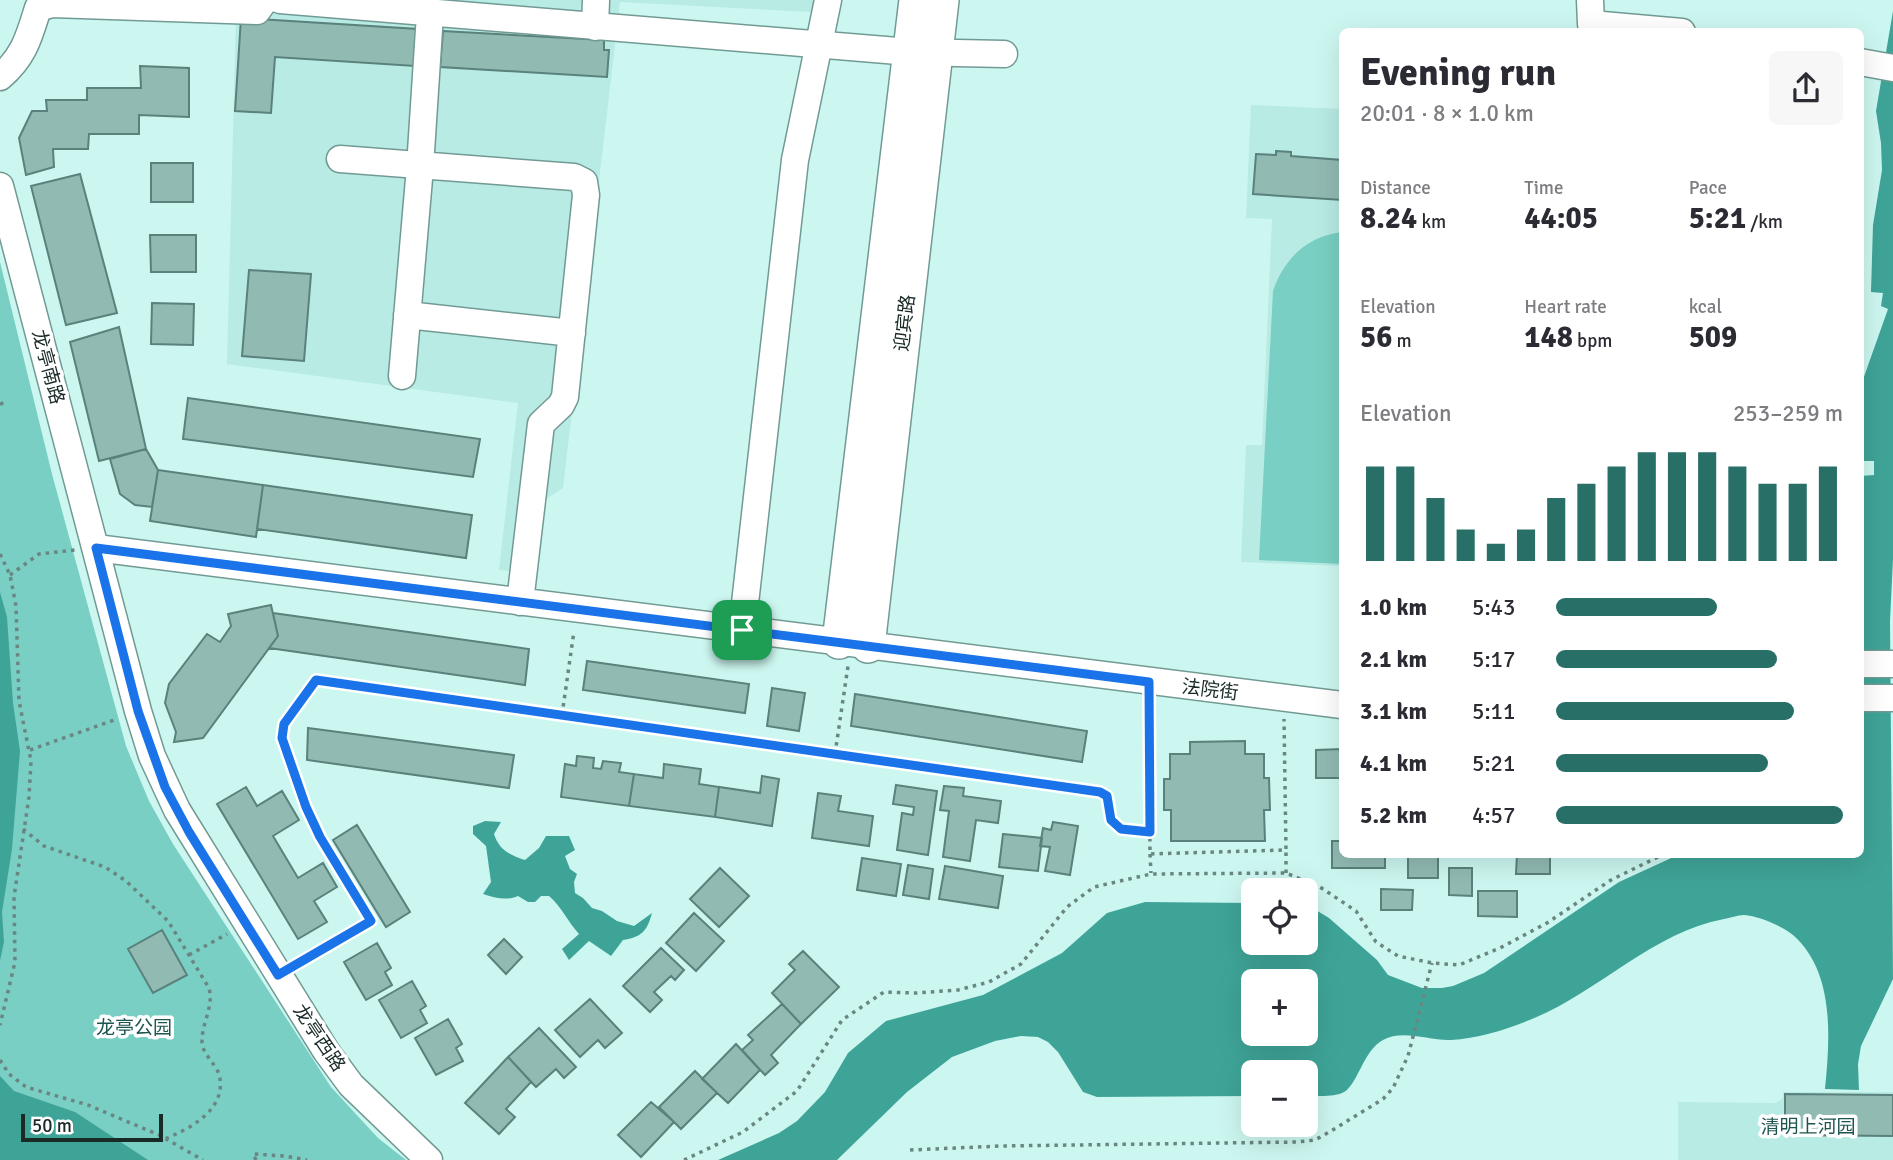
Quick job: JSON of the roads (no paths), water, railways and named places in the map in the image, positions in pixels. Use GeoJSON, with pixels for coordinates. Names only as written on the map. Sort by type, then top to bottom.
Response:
{"type":"FeatureCollection","features":[{"type":"Feature","properties":{"kind":"main road","name":"迎宾路"},"geometry":{"type":"LineString","coordinates":[[916,0],[923,52]]}},
{"type":"Feature","properties":{"kind":"main road","name":"迎宾路"},"geometry":{"type":"LineString","coordinates":[[853,644],[923,52],[942,0]]}},
{"type":"Feature","properties":{"kind":"street"},"geometry":{"type":"LineString","coordinates":[[0,77],[15,64],[28,42],[39,4],[257,10],[265,0]]}},
{"type":"Feature","properties":{"kind":"street"},"geometry":{"type":"LineString","coordinates":[[280,0],[923,52],[1004,54]]}},
{"type":"Feature","properties":{"kind":"street"},"geometry":{"type":"LineString","coordinates":[[596,0],[596,27]]}},
{"type":"Feature","properties":{"kind":"street"},"geometry":{"type":"LineString","coordinates":[[742,630],[795,160],[828,0]]}},
{"type":"Feature","properties":{"kind":"street"},"geometry":{"type":"LineString","coordinates":[[1590,0],[1591,24],[1636,28]]}},
{"type":"Feature","properties":{"kind":"street"},"geometry":{"type":"LineString","coordinates":[[402,376],[430,14]]}},
{"type":"Feature","properties":{"kind":"street"},"geometry":{"type":"LineString","coordinates":[[1864,63],[1893,68]]}},
{"type":"Feature","properties":{"kind":"street"},"geometry":{"type":"LineString","coordinates":[[340,159],[574,177],[584,182],[586,195],[564,401],[541,424],[520,602]]}},
{"type":"Feature","properties":{"kind":"street","name":"龙亭南路"},"geometry":{"type":"LineString","coordinates":[[0,186],[96,548]]}},
{"type":"Feature","properties":{"kind":"street"},"geometry":{"type":"LineString","coordinates":[[407,315],[572,333]]}},
{"type":"Feature","properties":{"kind":"street","name":"法院街"},"geometry":{"type":"LineString","coordinates":[[96,548],[1283,699],[1336,701]]}},
{"type":"Feature","properties":{"kind":"street","name":"龙亭西路"},"geometry":{"type":"LineString","coordinates":[[96,548],[138,711],[165,787],[189,832],[326,1051],[351,1085],[429,1160]]}},
{"type":"Feature","properties":{"kind":"street"},"geometry":{"type":"LineString","coordinates":[[1864,664],[1893,664]]}},
{"type":"Feature","properties":{"kind":"street"},"geometry":{"type":"LineString","coordinates":[[1864,698],[1893,698]]}},
{"type":"Feature","properties":{"kind":"park label","name":"龙亭公园"},"geometry":{"type":"Point","coordinates":[134,1028]}},
{"type":"Feature","properties":{"kind":"park label","name":"清明上河园"},"geometry":{"type":"Point","coordinates":[1808,1127]}}]}
